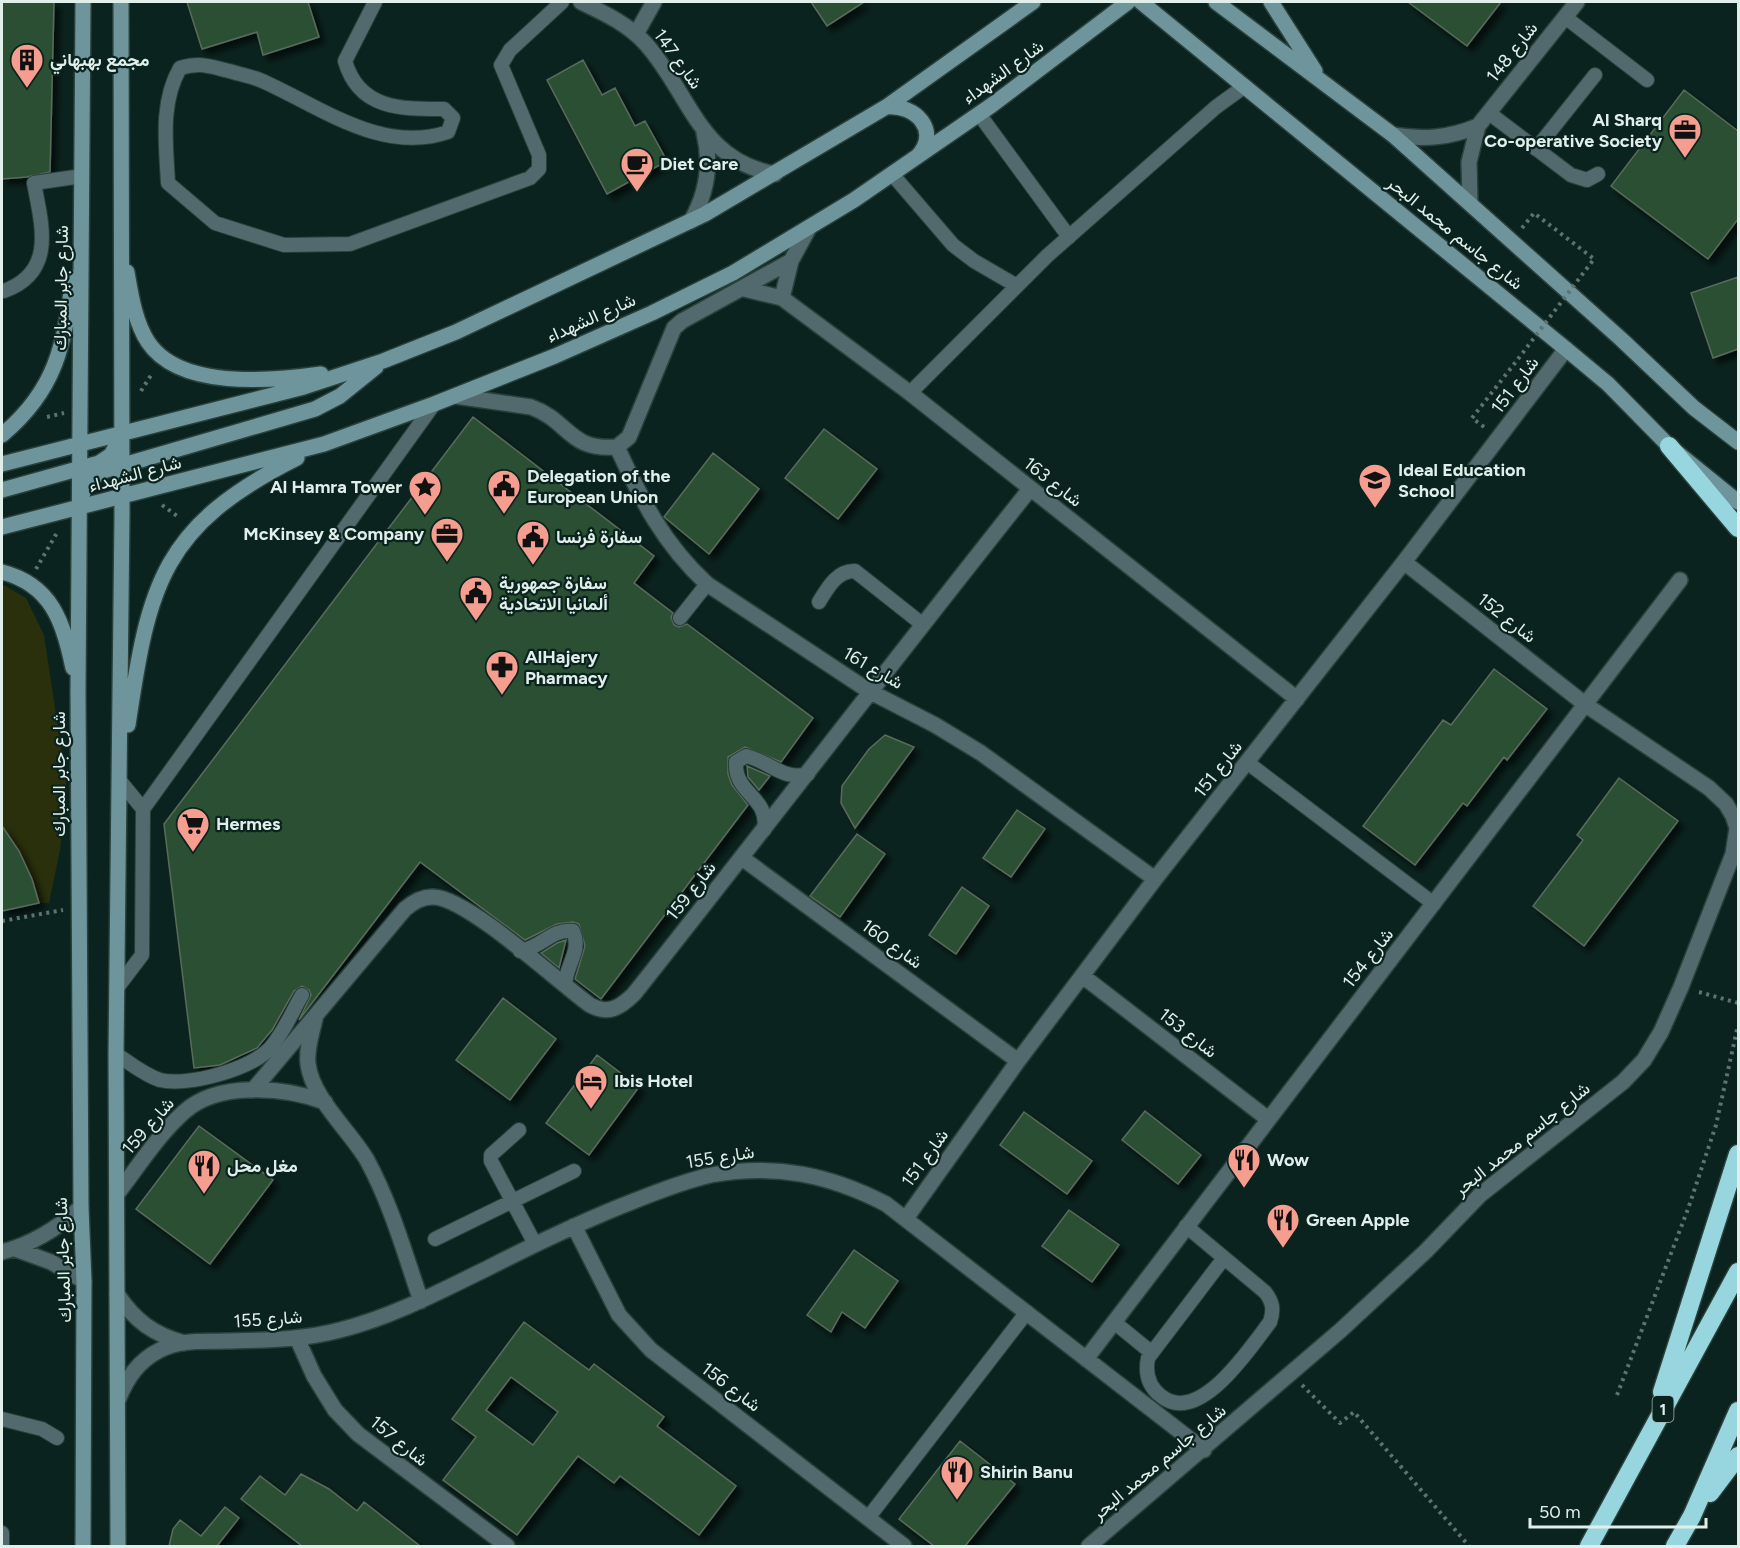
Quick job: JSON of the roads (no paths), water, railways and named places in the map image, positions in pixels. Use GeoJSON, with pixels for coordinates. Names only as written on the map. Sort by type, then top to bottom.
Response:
{"type":"FeatureCollection","features":[{"type":"Feature","properties":{"kind":"highway"},"geometry":{"type":"LineString","coordinates":[[1670,446],[1738,528]]}},
{"type":"Feature","properties":{"kind":"highway"},"geometry":{"type":"LineString","coordinates":[[1650,1431],[1738,1154]]}},
{"type":"Feature","properties":{"kind":"highway","name":"1"},"geometry":{"type":"LineString","coordinates":[[1589,1546],[1738,1272]]}},
{"type":"Feature","properties":{"kind":"highway"},"geometry":{"type":"LineString","coordinates":[[1675,1546],[1692,1515],[1738,1411]]}},
{"type":"Feature","properties":{"kind":"highway"},"geometry":{"type":"LineString","coordinates":[[1692,1515],[1738,1456]]}},
{"type":"Feature","properties":{"kind":"main road","name":"شارع جابر المبارك"},"geometry":{"type":"LineString","coordinates":[[83,2],[78,692],[81,1207],[84,1281],[83,1546]]}},
{"type":"Feature","properties":{"kind":"main road"},"geometry":{"type":"LineString","coordinates":[[118,1546],[116,1054],[122,497],[121,2]]}},
{"type":"Feature","properties":{"kind":"main road"},"geometry":{"type":"LineString","coordinates":[[2,464],[235,406],[382,361],[456,332],[691,221],[775,174],[886,106],[1033,2]]}},
{"type":"Feature","properties":{"kind":"main road","name":"شارع الشهداء"},"geometry":{"type":"LineString","coordinates":[[2,527],[324,444],[555,356],[663,307],[733,273],[809,228],[912,161],[979,114],[1128,2]]}},
{"type":"Feature","properties":{"kind":"main road","name":"شارع جاسم محمد البحر"},"geometry":{"type":"LineString","coordinates":[[1141,2],[1608,384],[1670,446],[1738,502]]}},
{"type":"Feature","properties":{"kind":"main road","name":"شارع جاسم محمد البحر"},"geometry":{"type":"LineString","coordinates":[[1216,2],[1393,135],[1694,408],[1738,442]]}},
{"type":"Feature","properties":{"kind":"main road"},"geometry":{"type":"LineString","coordinates":[[1271,2],[1322,81]]}},
{"type":"Feature","properties":{"kind":"main road"},"geometry":{"type":"LineString","coordinates":[[886,106],[898,105],[910,109],[920,117],[925,129],[926,141],[921,152],[912,161]]}},
{"type":"Feature","properties":{"kind":"main road"},"geometry":{"type":"LineString","coordinates":[[2,435],[30,410],[43,390],[54,366],[66,325],[82,216]]}},
{"type":"Feature","properties":{"kind":"main road"},"geometry":{"type":"LineString","coordinates":[[120,231],[130,289],[147,341],[163,358],[181,369],[230,377],[274,379],[357,369]]}},
{"type":"Feature","properties":{"kind":"main road"},"geometry":{"type":"LineString","coordinates":[[79,508],[83,491],[91,479],[121,464],[315,409],[346,391],[382,361]]}},
{"type":"Feature","properties":{"kind":"main road"},"geometry":{"type":"LineString","coordinates":[[2,490],[80,469],[107,459],[117,447],[121,434]]}},
{"type":"Feature","properties":{"kind":"main road"},"geometry":{"type":"LineString","coordinates":[[120,780],[138,660],[148,616],[170,560],[193,528],[235,493],[324,444]]}},
{"type":"Feature","properties":{"kind":"main road"},"geometry":{"type":"LineString","coordinates":[[2,572],[28,582],[48,598],[57,615],[78,692]]}},
{"type":"Feature","properties":{"kind":"street","name":"شارع 147"},"geometry":{"type":"LineString","coordinates":[[581,2],[636,34],[664,67],[703,130],[734,160],[747,167],[775,174]]}},
{"type":"Feature","properties":{"kind":"street"},"geometry":{"type":"LineString","coordinates":[[636,34],[654,2]]}},
{"type":"Feature","properties":{"kind":"street","name":"شارع 148"},"geometry":{"type":"LineString","coordinates":[[1470,203],[1469,162],[1478,126],[1577,2]]}},
{"type":"Feature","properties":{"kind":"street"},"geometry":{"type":"LineString","coordinates":[[1393,135],[1446,137],[1478,126]]}},
{"type":"Feature","properties":{"kind":"street","name":"شارع 147"},"geometry":{"type":"LineString","coordinates":[[691,221],[704,192],[707,177],[708,153],[703,130]]}},
{"type":"Feature","properties":{"kind":"street"},"geometry":{"type":"LineString","coordinates":[[782,298],[791,261],[809,228]]}},
{"type":"Feature","properties":{"kind":"street"},"geometry":{"type":"LineString","coordinates":[[455,396],[531,407],[543,411],[590,447],[617,447],[629,436],[674,328],[682,321],[744,289],[791,261]]}},
{"type":"Feature","properties":{"kind":"street","name":"شارع 163"},"geometry":{"type":"LineString","coordinates":[[744,289],[782,298],[910,393],[1297,699]]}},
{"type":"Feature","properties":{"kind":"street","name":"شارع 151"},"geometry":{"type":"LineString","coordinates":[[907,1217],[1018,1061],[1155,879],[1404,562],[1566,349]]}},
{"type":"Feature","properties":{"kind":"street","name":"شارع 161"},"geometry":{"type":"LineString","coordinates":[[617,447],[646,509],[685,564],[707,584],[868,691],[935,725],[981,753],[1155,879]]}},
{"type":"Feature","properties":{"kind":"street","name":"شارع 159"},"geometry":{"type":"LineString","coordinates":[[253,1090],[405,909],[420,898],[435,897],[457,904],[595,1008],[606,1011],[620,1007],[634,994],[742,858],[808,774],[868,691],[1030,489]]}},
{"type":"Feature","properties":{"kind":"street","name":"شارع 152"},"geometry":{"type":"LineString","coordinates":[[1404,562],[1586,705]]}},
{"type":"Feature","properties":{"kind":"street","name":"شارع 154"},"geometry":{"type":"LineString","coordinates":[[1086,1359],[1680,580]]}},
{"type":"Feature","properties":{"kind":"street","name":"شارع جاسم محمد البحر"},"geometry":{"type":"LineString","coordinates":[[1089,1546],[1291,1374],[1417,1259],[1480,1195],[1623,1082],[1644,1060],[1661,1032],[1733,854],[1737,828],[1726,804],[1709,788],[1586,705]]}},
{"type":"Feature","properties":{"kind":"street","name":"شارع 160"},"geometry":{"type":"LineString","coordinates":[[742,858],[1018,1061]]}},
{"type":"Feature","properties":{"kind":"street","name":"شارع 153"},"geometry":{"type":"LineString","coordinates":[[1083,977],[1268,1119]]}},
{"type":"Feature","properties":{"kind":"street"},"geometry":{"type":"LineString","coordinates":[[317,1011],[308,1064],[313,1081],[325,1102],[348,1130],[368,1162],[394,1221],[421,1301]]}},
{"type":"Feature","properties":{"kind":"street","name":"شارع 159"},"geometry":{"type":"LineString","coordinates":[[117,1194],[183,1112],[208,1097],[253,1090],[285,1090],[325,1102]]}},
{"type":"Feature","properties":{"kind":"street","name":"شارع 155"},"geometry":{"type":"LineString","coordinates":[[118,1400],[127,1379],[142,1361],[161,1349],[184,1342],[297,1338],[341,1330],[421,1301],[574,1226],[677,1185],[711,1176],[767,1170],[791,1171],[834,1180],[886,1204],[907,1217],[1204,1450]]}},
{"type":"Feature","properties":{"kind":"street"},"geometry":{"type":"LineString","coordinates":[[8,1250],[51,1232],[81,1207]]}},
{"type":"Feature","properties":{"kind":"street","name":"شارع 156"},"geometry":{"type":"LineString","coordinates":[[574,1226],[614,1306],[651,1350],[904,1546]]}},
{"type":"Feature","properties":{"kind":"street"},"geometry":{"type":"LineString","coordinates":[[8,1250],[51,1262],[84,1281]]}},
{"type":"Feature","properties":{"kind":"street","name":"شارع 155"},"geometry":{"type":"LineString","coordinates":[[117,1294],[129,1312],[145,1327],[164,1337],[184,1342]]}},
{"type":"Feature","properties":{"kind":"street","name":"شارع 157"},"geometry":{"type":"LineString","coordinates":[[297,1338],[314,1376],[335,1410],[358,1434],[507,1546]]}},
{"type":"Feature","properties":{"kind":"lane"},"geometry":{"type":"LineString","coordinates":[[375,2],[345,62],[350,76],[360,89],[387,106],[402,109],[444,109],[453,118],[448,132],[429,138],[375,132],[331,117],[258,79],[197,63],[180,68],[170,84],[165,124],[168,183],[215,224],[284,245],[350,244],[530,178],[539,169],[539,155],[501,65],[510,50],[562,2]]}},
{"type":"Feature","properties":{"kind":"lane"},"geometry":{"type":"LineString","coordinates":[[1565,17],[1647,80]]}},
{"type":"Feature","properties":{"kind":"lane"},"geometry":{"type":"LineString","coordinates":[[1536,149],[1594,75]]}},
{"type":"Feature","properties":{"kind":"lane"},"geometry":{"type":"LineString","coordinates":[[910,393],[1069,237],[1216,107],[1245,86]]}},
{"type":"Feature","properties":{"kind":"lane"},"geometry":{"type":"LineString","coordinates":[[1489,113],[1571,176],[1587,180],[1598,174]]}},
{"type":"Feature","properties":{"kind":"lane"},"geometry":{"type":"LineString","coordinates":[[979,114],[1069,237]]}},
{"type":"Feature","properties":{"kind":"lane"},"geometry":{"type":"LineString","coordinates":[[892,174],[953,245],[974,261],[1017,286]]}},
{"type":"Feature","properties":{"kind":"lane"},"geometry":{"type":"LineString","coordinates":[[4,291],[28,278],[40,254],[43,232],[34,183],[82,176]]}},
{"type":"Feature","properties":{"kind":"lane"},"geometry":{"type":"LineString","coordinates":[[117,988],[142,955],[143,809],[434,404]]}},
{"type":"Feature","properties":{"kind":"lane"},"geometry":{"type":"LineString","coordinates":[[819,602],[830,584],[840,576],[855,571],[922,624]]}},
{"type":"Feature","properties":{"kind":"lane"},"geometry":{"type":"LineString","coordinates":[[680,618],[707,584]]}},
{"type":"Feature","properties":{"kind":"lane"},"geometry":{"type":"LineString","coordinates":[[764,830],[766,817],[761,804],[741,785],[736,774],[736,762],[746,756],[759,759],[782,773],[795,777],[808,774]]}},
{"type":"Feature","properties":{"kind":"lane"},"geometry":{"type":"LineString","coordinates":[[1248,763],[1434,904]]}},
{"type":"Feature","properties":{"kind":"lane"},"geometry":{"type":"LineString","coordinates":[[120,780],[143,809]]}},
{"type":"Feature","properties":{"kind":"lane"},"geometry":{"type":"LineString","coordinates":[[520,951],[541,944],[554,933],[573,931],[577,941],[576,953],[567,967],[564,985]]}},
{"type":"Feature","properties":{"kind":"lane"},"geometry":{"type":"LineString","coordinates":[[116,1054],[158,1079],[177,1083],[219,1073],[249,1063],[270,1048],[302,996]]}},
{"type":"Feature","properties":{"kind":"lane"},"geometry":{"type":"LineString","coordinates":[[519,1130],[491,1155],[495,1170],[535,1244]]}},
{"type":"Feature","properties":{"kind":"lane"},"geometry":{"type":"LineString","coordinates":[[435,1239],[574,1171]]}},
{"type":"Feature","properties":{"kind":"lane"},"geometry":{"type":"LineString","coordinates":[[1186,1226],[1224,1258],[1270,1299],[1273,1307],[1270,1322],[1226,1379],[1193,1402],[1174,1402],[1156,1392],[1148,1377],[1148,1358],[1224,1258]]}},
{"type":"Feature","properties":{"kind":"lane"},"geometry":{"type":"LineString","coordinates":[[868,1518],[1027,1312]]}},
{"type":"Feature","properties":{"kind":"lane"},"geometry":{"type":"LineString","coordinates":[[1114,1322],[1152,1353]]}},
{"type":"Feature","properties":{"kind":"lane"},"geometry":{"type":"LineString","coordinates":[[2,1419],[42,1429],[57,1438]]}},
{"type":"Feature","properties":{"kind":"lane"},"geometry":{"type":"LineString","coordinates":[[2,1533],[2,1546]]}},
{"type":"Feature","properties":{"kind":"place","name":"مجمع بهبهاني"},"geometry":{"type":"Point","coordinates":[27,89]}},
{"type":"Feature","properties":{"kind":"place","name":"Al Sharq Co-operative Society"},"geometry":{"type":"Point","coordinates":[1685,159]}},
{"type":"Feature","properties":{"kind":"place","name":"Diet Care"},"geometry":{"type":"Point","coordinates":[637,193]}},
{"type":"Feature","properties":{"kind":"place","name":"Ideal Education School"},"geometry":{"type":"Point","coordinates":[1375,509]}},
{"type":"Feature","properties":{"kind":"place","name":"Delegation of the European Union"},"geometry":{"type":"Point","coordinates":[504,515]}},
{"type":"Feature","properties":{"kind":"place","name":"Al Hamra Tower"},"geometry":{"type":"Point","coordinates":[425,516]}},
{"type":"Feature","properties":{"kind":"place","name":"McKinsey & Company"},"geometry":{"type":"Point","coordinates":[447,563]}},
{"type":"Feature","properties":{"kind":"place","name":"سفارة فرنسا"},"geometry":{"type":"Point","coordinates":[533,566]}},
{"type":"Feature","properties":{"kind":"place","name":"سفارة جمهورية ألمانيا الاتحادية"},"geometry":{"type":"Point","coordinates":[476,622]}},
{"type":"Feature","properties":{"kind":"place","name":"AlHajery Pharmacy"},"geometry":{"type":"Point","coordinates":[502,696]}},
{"type":"Feature","properties":{"kind":"place","name":"Hermes"},"geometry":{"type":"Point","coordinates":[193,853]}},
{"type":"Feature","properties":{"kind":"place","name":"Ibis Hotel"},"geometry":{"type":"Point","coordinates":[591,1110]}},
{"type":"Feature","properties":{"kind":"place","name":"Wow"},"geometry":{"type":"Point","coordinates":[1244,1189]}},
{"type":"Feature","properties":{"kind":"place","name":"مغل محل"},"geometry":{"type":"Point","coordinates":[204,1195]}},
{"type":"Feature","properties":{"kind":"place","name":"Green Apple"},"geometry":{"type":"Point","coordinates":[1283,1249]}},
{"type":"Feature","properties":{"kind":"place","name":"Shirin Banu"},"geometry":{"type":"Point","coordinates":[957,1501]}}]}
